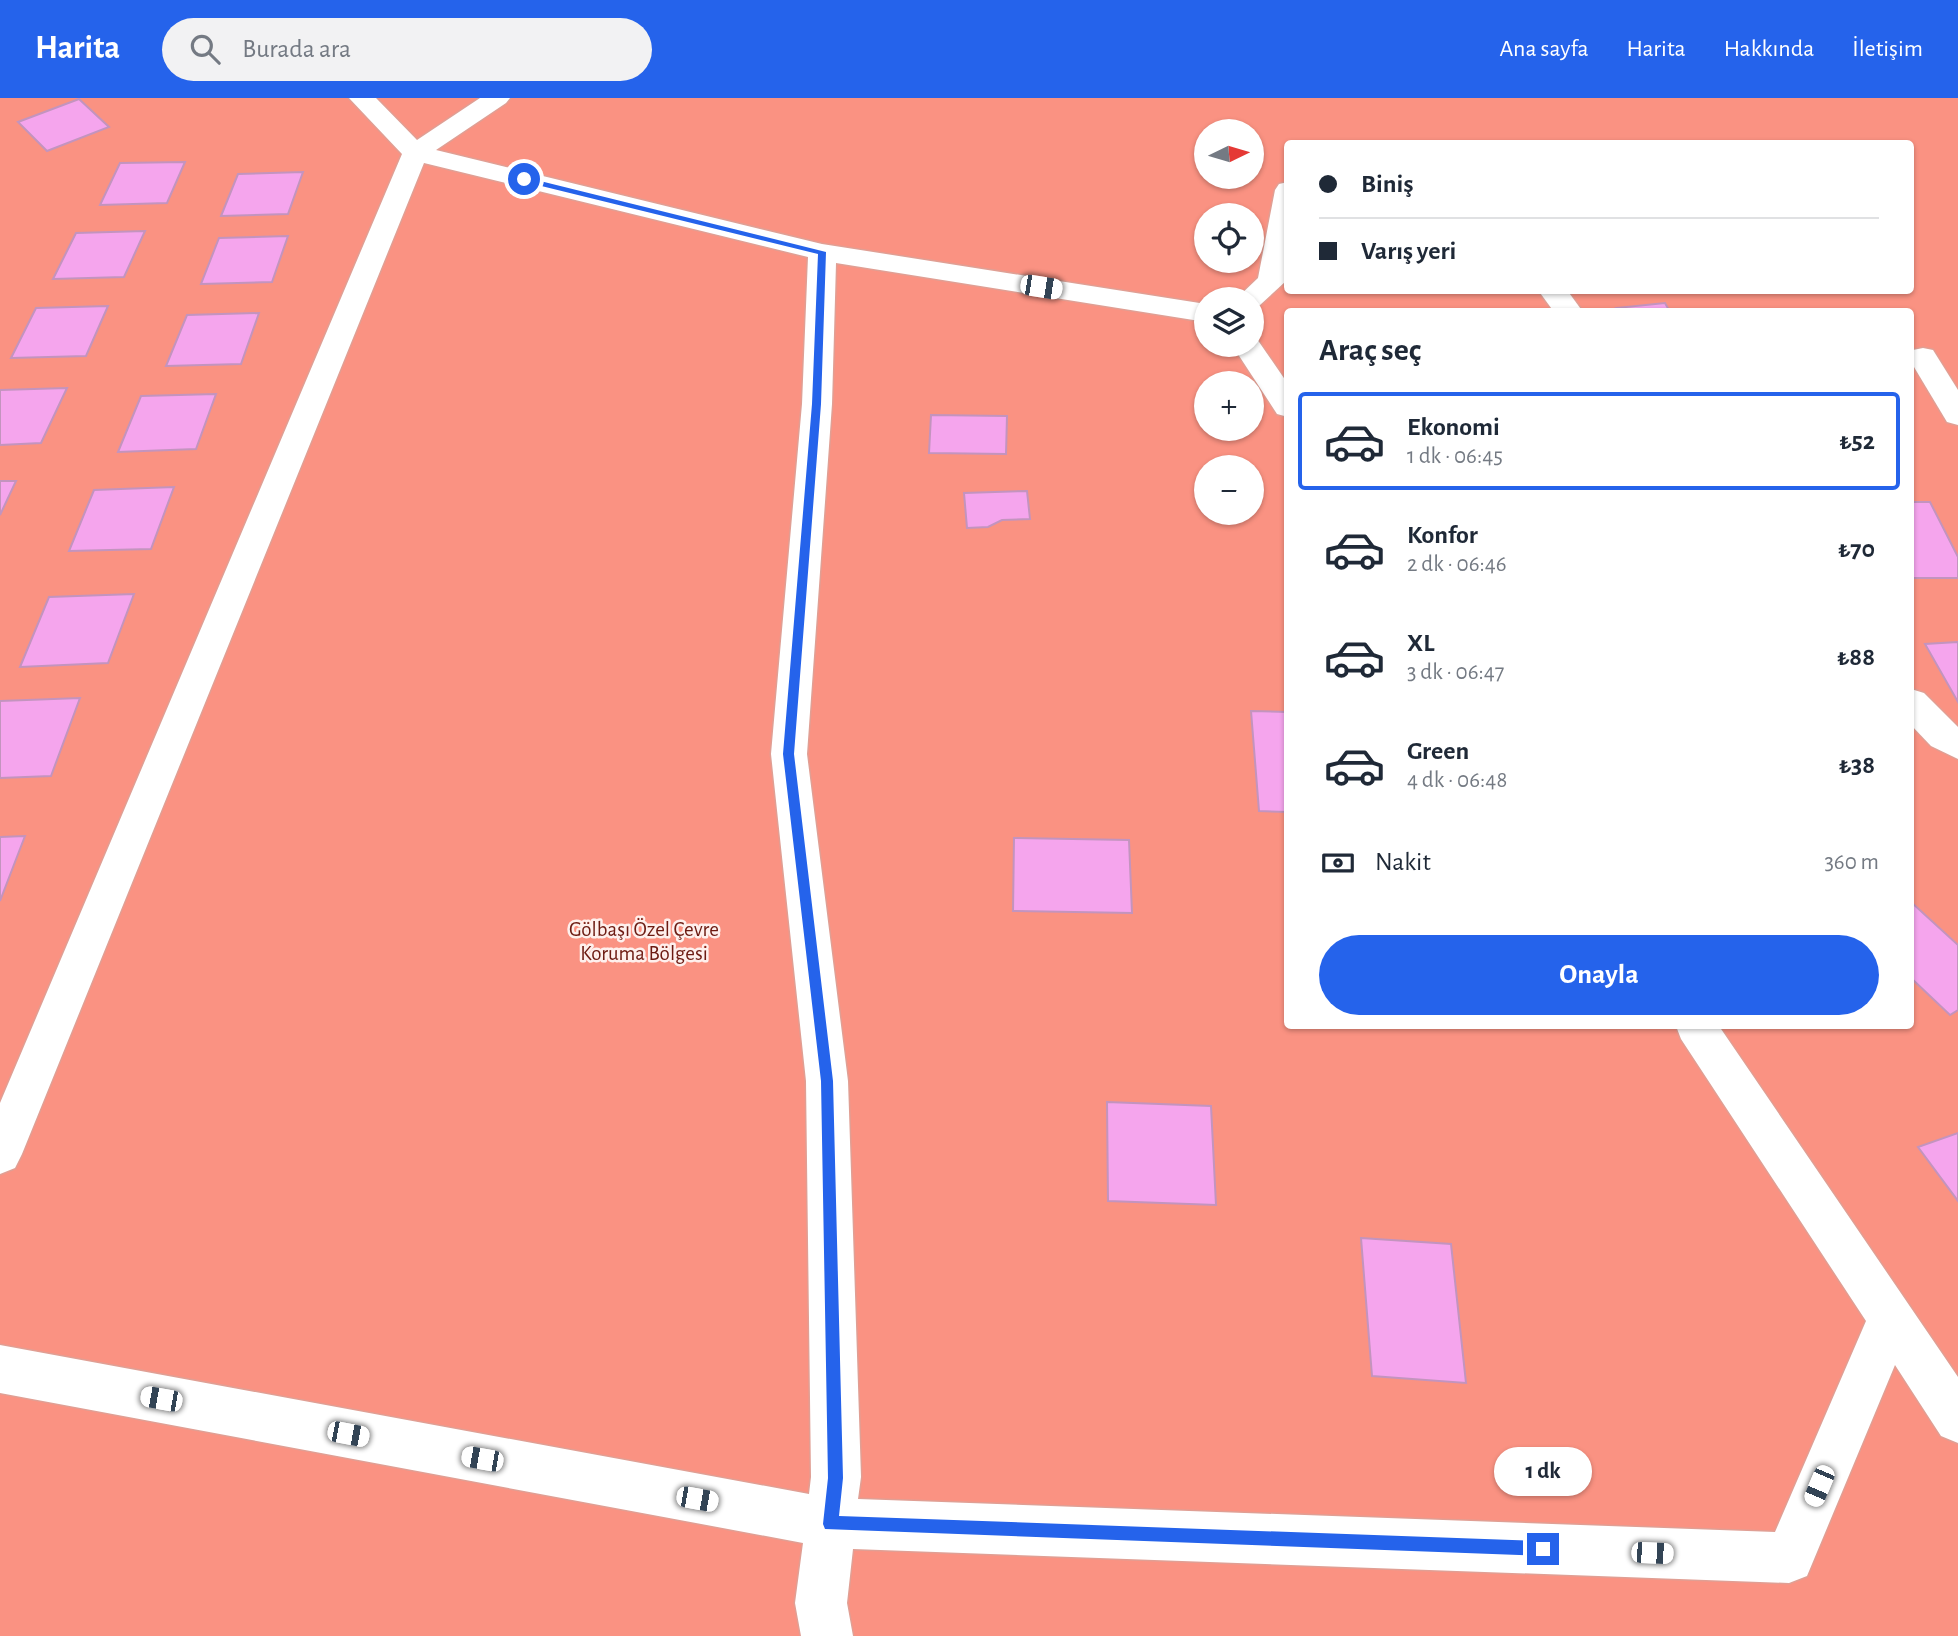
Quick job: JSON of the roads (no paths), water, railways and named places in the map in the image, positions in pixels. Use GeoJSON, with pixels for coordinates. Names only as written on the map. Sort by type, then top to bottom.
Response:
{"type":"FeatureCollection","features":[{"type":"Feature","properties":{"kind":"street"},"geometry":{"type":"LineString","coordinates":[[362,98],[415,153],[822,252],[1194,311]]}},
{"type":"Feature","properties":{"kind":"street"},"geometry":{"type":"LineString","coordinates":[[0,1154],[415,153],[497,98]]}},
{"type":"Feature","properties":{"kind":"street"},"geometry":{"type":"LineString","coordinates":[[1264,288],[1272,281],[1284,213]]}},
{"type":"Feature","properties":{"kind":"street"},"geometry":{"type":"LineString","coordinates":[[822,252],[817,404],[789,754],[827,1081],[835,1478],[821,1604],[827,1636]]}},
{"type":"Feature","properties":{"kind":"street"},"geometry":{"type":"LineString","coordinates":[[1555,294],[1566,308]]}},
{"type":"Feature","properties":{"kind":"street"},"geometry":{"type":"LineString","coordinates":[[1255,357],[1284,401]]}},
{"type":"Feature","properties":{"kind":"street"},"geometry":{"type":"LineString","coordinates":[[1923,357],[1958,415]]}},
{"type":"Feature","properties":{"kind":"street"},"geometry":{"type":"LineString","coordinates":[[1914,706],[1944,736],[1958,744]]}},
{"type":"Feature","properties":{"kind":"street"},"geometry":{"type":"LineString","coordinates":[[1698,1029],[1958,1419]]}},
{"type":"Feature","properties":{"kind":"street"},"geometry":{"type":"LineString","coordinates":[[0,1369],[831,1524],[1789,1558],[1890,1320]]}},
{"type":"Feature","properties":{"kind":"park label","name":"Gölbaşı Özel Çevre Koruma Bölgesi"},"geometry":{"type":"Point","coordinates":[644,941]}}]}
